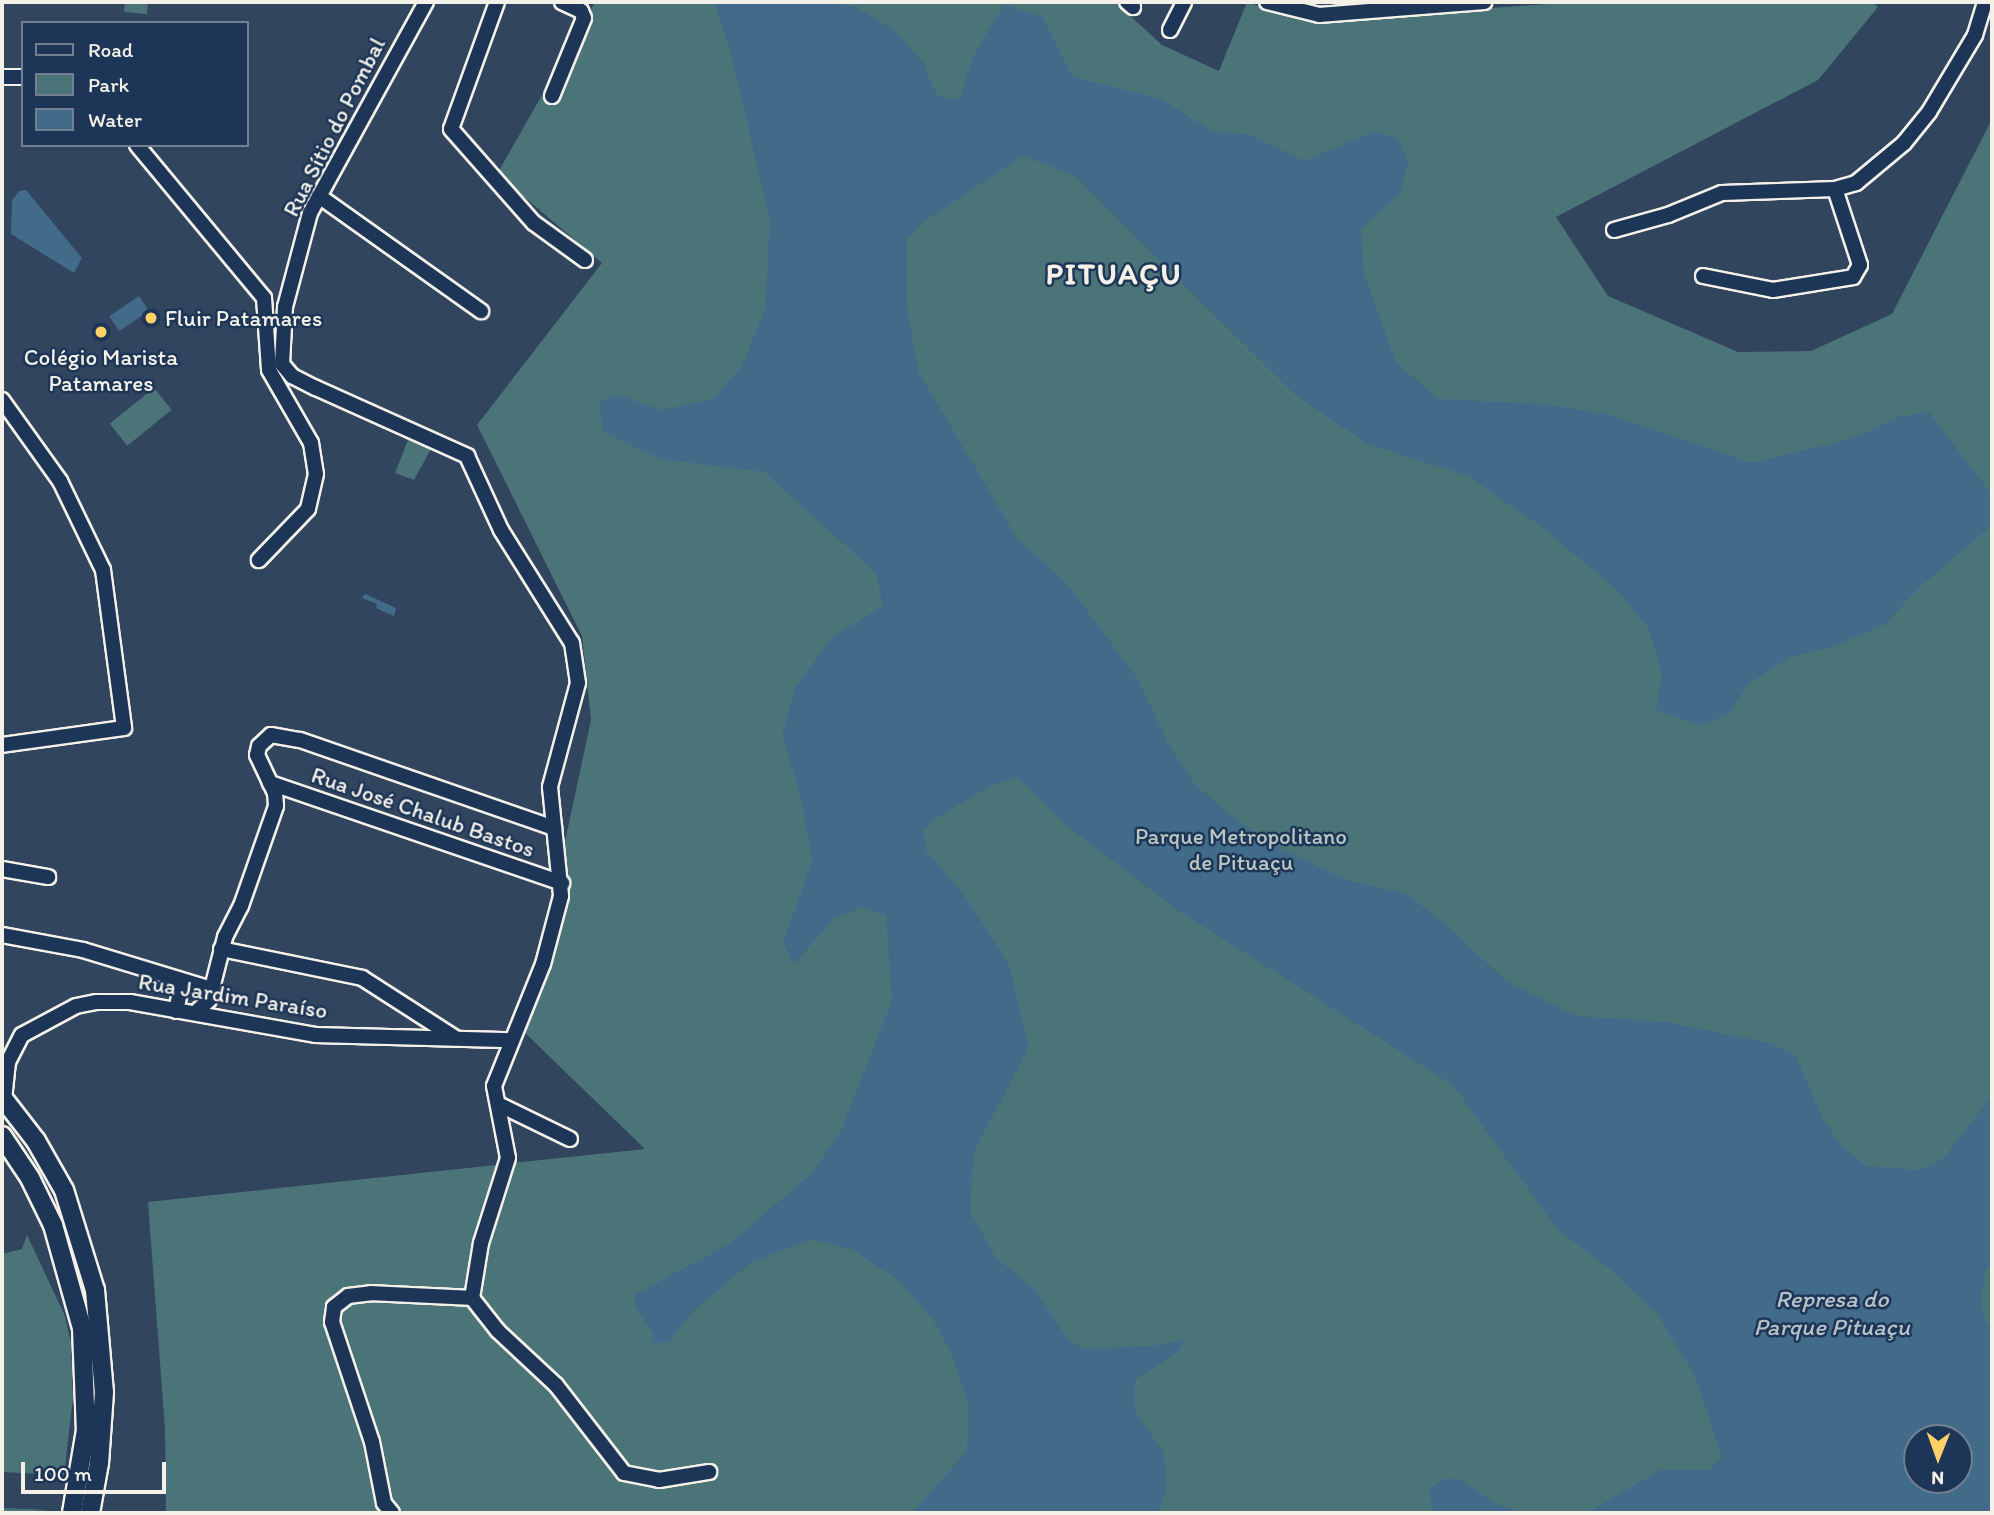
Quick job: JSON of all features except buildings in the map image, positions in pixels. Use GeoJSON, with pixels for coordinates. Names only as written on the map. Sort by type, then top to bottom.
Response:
{"type":"FeatureCollection","features":[{"type":"Feature","properties":{"kind":"main road"},"geometry":{"type":"LineString","coordinates":[[3,1098],[36,1141],[64,1190],[95,1290],[104,1392],[99,1463],[90,1513]]}},
{"type":"Feature","properties":{"kind":"main road"},"geometry":{"type":"LineString","coordinates":[[2,1136],[30,1178],[53,1225],[82,1328],[86,1430],[72,1513]]}},
{"type":"Feature","properties":{"kind":"street"},"geometry":{"type":"LineString","coordinates":[[497,2],[451,129],[534,223],[585,260]]}},
{"type":"Feature","properties":{"kind":"street"},"geometry":{"type":"LineString","coordinates":[[552,96],[584,18],[581,11],[562,2]]}},
{"type":"Feature","properties":{"kind":"street"},"geometry":{"type":"LineString","coordinates":[[1170,30],[1184,2]]}},
{"type":"Feature","properties":{"kind":"street"},"geometry":{"type":"LineString","coordinates":[[1267,2],[1319,15],[1370,7],[1484,2]]}},
{"type":"Feature","properties":{"kind":"street"},"geometry":{"type":"LineString","coordinates":[[1614,230],[1668,215],[1722,193],[1835,189],[1865,177],[1919,126],[1970,46],[1985,2]]}},
{"type":"Feature","properties":{"kind":"street","name":"Rua Sítio do Pombal"},"geometry":{"type":"LineString","coordinates":[[420,4],[319,196],[306,226],[287,298],[282,364],[292,376],[458,450],[472,462],[501,530],[577,655],[578,682],[551,775],[554,828],[562,883],[550,944],[494,1086],[508,1158],[481,1243],[472,1298]]}},
{"type":"Feature","properties":{"kind":"street"},"geometry":{"type":"LineString","coordinates":[[2,77],[21,77]]}},
{"type":"Feature","properties":{"kind":"street"},"geometry":{"type":"LineString","coordinates":[[140,147],[264,298],[269,370],[311,443],[316,474],[308,509],[259,560]]}},
{"type":"Feature","properties":{"kind":"street"},"geometry":{"type":"LineString","coordinates":[[1703,275],[1773,290],[1853,277],[1860,265],[1835,189]]}},
{"type":"Feature","properties":{"kind":"street"},"geometry":{"type":"LineString","coordinates":[[319,196],[481,311]]}},
{"type":"Feature","properties":{"kind":"street"},"geometry":{"type":"LineString","coordinates":[[2,400],[60,481],[103,570],[124,728],[2,746]]}},
{"type":"Feature","properties":{"kind":"street"},"geometry":{"type":"LineString","coordinates":[[195,1013],[206,1006],[221,949],[276,806],[270,783],[259,763],[259,746],[278,733],[554,828]]}},
{"type":"Feature","properties":{"kind":"street","name":"Rua José Chalub Bastos"},"geometry":{"type":"LineString","coordinates":[[270,783],[562,883]]}},
{"type":"Feature","properties":{"kind":"street"},"geometry":{"type":"LineString","coordinates":[[2,869],[48,877]]}},
{"type":"Feature","properties":{"kind":"street"},"geometry":{"type":"LineString","coordinates":[[2,935],[94,953],[182,984],[211,989]]}},
{"type":"Feature","properties":{"kind":"street"},"geometry":{"type":"LineString","coordinates":[[221,949],[374,982],[455,1038]]}},
{"type":"Feature","properties":{"kind":"street"},"geometry":{"type":"LineString","coordinates":[[176,1011],[182,984]]}},
{"type":"Feature","properties":{"kind":"street","name":"Rua Jardim Paraíso"},"geometry":{"type":"LineString","coordinates":[[3,1098],[15,1043],[50,1018],[76,1006],[114,1001],[315,1035],[512,1040]]}},
{"type":"Feature","properties":{"kind":"street"},"geometry":{"type":"LineString","coordinates":[[498,1104],[570,1139]]}},
{"type":"Feature","properties":{"kind":"street"},"geometry":{"type":"LineString","coordinates":[[392,1513],[384,1503],[372,1442],[331,1322],[334,1307],[359,1293],[472,1298],[491,1325],[556,1385],[624,1473],[659,1480],[709,1472]]}},
{"type":"Feature","properties":{"kind":"green space"},"geometry":{"type":"Polygon","coordinates":[[[125,2],[148,2],[147,14],[124,12],[125,2]]]}},
{"type":"Feature","properties":{"kind":"green space","name":"Parque Metropolitano de Pituaçu"},"geometry":{"type":"Polygon","coordinates":[[[595,2],[1115,2],[1162,45],[1219,71],[1247,2],[1303,21],[1578,2],[1873,2],[1878,7],[1818,80],[1556,217],[1608,296],[1738,352],[1811,351],[1892,314],[1992,119],[1992,1513],[166,1513],[165,1429],[148,1202],[645,1149],[520,1028],[553,944],[563,851],[591,720],[582,636],[477,425],[602,263],[497,174],[595,2]]]}},
{"type":"Feature","properties":{"kind":"green space"},"geometry":{"type":"Polygon","coordinates":[[[154,388],[172,410],[127,446],[110,424],[154,388]]]}},
{"type":"Feature","properties":{"kind":"green space"},"geometry":{"type":"Polygon","coordinates":[[[408,440],[431,449],[414,480],[395,473],[408,440]]]}},
{"type":"Feature","properties":{"kind":"green space"},"geometry":{"type":"Polygon","coordinates":[[[27,1235],[65,1316],[71,1343],[73,1397],[64,1475],[2,1472],[2,1254],[22,1249],[27,1235]]]}},
{"type":"Feature","properties":{"kind":"green space"},"geometry":{"type":"Polygon","coordinates":[[[2,1508],[50,1510],[2,1513],[2,1508]]]}},
{"type":"Feature","properties":{"kind":"water","name":"Represa do Parque Pituaçu"},"geometry":{"type":"Polygon","coordinates":[[[714,2],[828,2],[856,7],[895,31],[923,62],[936,94],[954,101],[961,96],[971,61],[1004,4],[1043,17],[1073,77],[1159,98],[1214,132],[1249,134],[1304,161],[1374,132],[1397,138],[1408,161],[1400,193],[1361,229],[1364,274],[1396,362],[1438,399],[1542,404],[1608,414],[1750,463],[1852,439],[1898,417],[1929,412],[1992,495],[1992,525],[1921,586],[1884,625],[1832,647],[1790,657],[1748,684],[1729,714],[1701,725],[1656,710],[1662,675],[1649,629],[1618,591],[1539,525],[1468,476],[1366,443],[1294,394],[1074,175],[1022,156],[922,223],[907,240],[907,307],[918,371],[1017,538],[1068,585],[1137,678],[1168,743],[1194,783],[1226,812],[1267,841],[1346,880],[1405,893],[1449,927],[1505,980],[1575,1016],[1667,1022],[1774,1044],[1796,1056],[1823,1119],[1842,1146],[1866,1166],[1918,1170],[1942,1160],[1992,1096],[1992,1262],[1985,1271],[1982,1293],[1983,1315],[1992,1330],[1992,1513],[1587,1513],[1660,1470],[1710,1470],[1722,1457],[1696,1378],[1657,1314],[1610,1269],[1558,1230],[1453,1085],[1176,909],[1067,826],[1017,777],[990,786],[933,820],[924,830],[926,851],[962,892],[1009,964],[1029,1047],[974,1152],[970,1212],[997,1259],[1034,1288],[1069,1341],[1084,1349],[1152,1346],[1186,1339],[1177,1353],[1135,1380],[1135,1410],[1164,1453],[1167,1489],[1157,1513],[912,1513],[967,1451],[969,1404],[950,1351],[932,1318],[899,1281],[852,1249],[811,1239],[752,1262],[692,1312],[669,1342],[649,1344],[654,1336],[634,1304],[636,1294],[729,1244],[812,1173],[841,1130],[892,1000],[886,915],[862,907],[834,919],[794,964],[783,943],[812,861],[801,798],[782,735],[795,688],[832,637],[883,606],[876,573],[764,472],[661,459],[603,432],[599,401],[617,395],[663,410],[714,398],[742,366],[765,309],[770,221],[730,50],[714,2]]]}},
{"type":"Feature","properties":{"kind":"water"},"geometry":{"type":"Polygon","coordinates":[[[26,190],[82,258],[74,273],[11,234],[12,201],[19,191],[26,190]]]}},
{"type":"Feature","properties":{"kind":"water"},"geometry":{"type":"Polygon","coordinates":[[[139,296],[149,311],[119,331],[109,316],[139,296]]]}},
{"type":"Feature","properties":{"kind":"water"},"geometry":{"type":"Polygon","coordinates":[[[365,594],[396,608],[394,616],[376,608],[377,604],[362,598],[365,594]]]}},
{"type":"Feature","properties":{"kind":"water"},"geometry":{"type":"Polygon","coordinates":[[[1443,1479],[1460,1479],[1494,1503],[1520,1513],[1432,1513],[1430,1489],[1443,1479]]]}},
{"type":"Feature","properties":{"kind":"place","name":"Fluir Patamares"},"geometry":{"type":"Point","coordinates":[151,318]}},
{"type":"Feature","properties":{"kind":"place","name":"Colégio Marista Patamares"},"geometry":{"type":"Point","coordinates":[101,332]}},
{"type":"Feature","properties":{"kind":"district","name":"PITUAÇU"},"geometry":{"type":"Point","coordinates":[1114,274]}}]}
